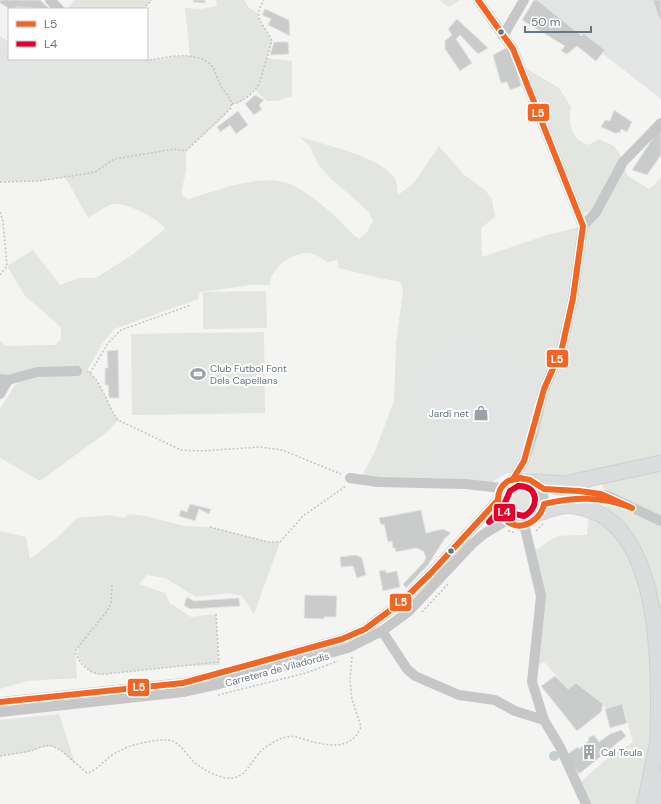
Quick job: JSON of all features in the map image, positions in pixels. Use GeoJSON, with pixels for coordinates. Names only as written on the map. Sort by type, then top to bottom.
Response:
{"type":"FeatureCollection","features":[{"type":"Feature","properties":{"kind":"highway"},"geometry":{"type":"LineString","coordinates":[[538,485],[564,484],[661,463]]}},
{"type":"Feature","properties":{"kind":"highway"},"geometry":{"type":"LineString","coordinates":[[543,508],[569,505],[584,507],[608,518],[627,533],[645,560],[655,589],[659,620],[658,739]]}},
{"type":"Feature","properties":{"kind":"highway"},"geometry":{"type":"LineString","coordinates":[[645,804],[661,723]]}},
{"type":"Feature","properties":{"kind":"highway"},"geometry":{"type":"LineString","coordinates":[[656,804],[661,778]]}},
{"type":"Feature","properties":{"kind":"street"},"geometry":{"type":"LineString","coordinates":[[50,0],[58,8]]}},
{"type":"Feature","properties":{"kind":"street"},"geometry":{"type":"LineString","coordinates":[[478,0],[513,50],[583,226],[573,298],[562,348],[544,389],[532,437],[524,461],[513,479],[502,488],[497,501],[500,512],[507,520],[515,524],[524,524],[533,521],[543,508],[544,496],[538,485]]}},
{"type":"Feature","properties":{"kind":"street"},"geometry":{"type":"LineString","coordinates":[[503,36],[524,0]]}},
{"type":"Feature","properties":{"kind":"street"},"geometry":{"type":"LineString","coordinates":[[583,226],[596,212],[623,162],[661,123]]}},
{"type":"Feature","properties":{"kind":"street"},"geometry":{"type":"LineString","coordinates":[[0,394],[4,380],[36,372],[77,371]]}},
{"type":"Feature","properties":{"kind":"street"},"geometry":{"type":"LineString","coordinates":[[352,478],[378,482],[465,484],[502,488]]}},
{"type":"Feature","properties":{"kind":"street"},"geometry":{"type":"LineString","coordinates":[[513,479],[524,478],[538,485],[599,494],[661,521]]}},
{"type":"Feature","properties":{"kind":"street"},"geometry":{"type":"LineString","coordinates":[[543,508],[574,497],[615,500]]}},
{"type":"Feature","properties":{"kind":"street","name":"Carretera de Viladordis"},"geometry":{"type":"LineString","coordinates":[[0,702],[183,683],[318,647],[364,629],[400,603],[430,574],[497,501]]}},
{"type":"Feature","properties":{"kind":"street","name":"Carretera de Viladordis"},"geometry":{"type":"LineString","coordinates":[[0,712],[183,692],[219,684],[348,648],[382,631],[408,612],[472,544],[484,534],[507,520]]}},
{"type":"Feature","properties":{"kind":"street"},"geometry":{"type":"LineString","coordinates":[[524,524],[541,596],[532,682],[544,720],[560,747],[586,804]]}},
{"type":"Feature","properties":{"kind":"street"},"geometry":{"type":"LineString","coordinates":[[382,631],[407,670],[415,676],[459,695],[494,700],[516,712],[544,720]]}},
{"type":"Feature","properties":{"kind":"path"},"geometry":{"type":"LineString","coordinates":[[144,8],[152,0]]}},
{"type":"Feature","properties":{"kind":"path"},"geometry":{"type":"LineString","coordinates":[[232,104],[239,103],[255,90],[263,73],[272,41],[268,31],[258,19],[258,14],[264,0]]}},
{"type":"Feature","properties":{"kind":"path"},"geometry":{"type":"LineString","coordinates":[[0,182],[38,181],[95,172],[114,159],[175,148],[186,151],[231,108],[231,99],[221,86],[212,66],[200,58],[185,56],[161,58],[149,61],[146,60]]}},
{"type":"Feature","properties":{"kind":"path"},"geometry":{"type":"LineString","coordinates":[[0,212],[4,229],[7,266],[0,275]]}},
{"type":"Feature","properties":{"kind":"path"},"geometry":{"type":"LineString","coordinates":[[90,373],[108,343],[121,330],[191,305]]}},
{"type":"Feature","properties":{"kind":"path"},"geometry":{"type":"LineString","coordinates":[[77,371],[87,371],[96,378],[111,411],[118,420],[181,450],[200,451],[260,447],[282,450],[352,478],[325,502],[303,516],[280,542],[268,542],[210,527]]}},
{"type":"Feature","properties":{"kind":"path"},"geometry":{"type":"LineString","coordinates":[[112,585],[111,604],[75,651],[77,657],[90,672],[96,675],[219,662]]}},
{"type":"Feature","properties":{"kind":"path"},"geometry":{"type":"LineString","coordinates":[[216,614],[219,674]]}},
{"type":"Feature","properties":{"kind":"path"},"geometry":{"type":"LineString","coordinates":[[0,756],[31,751],[50,745],[62,751],[87,773],[94,771],[115,754],[148,742],[168,739],[174,741],[195,763],[215,775],[227,778],[236,778],[249,769],[262,750],[285,738],[294,736],[329,745],[342,744],[353,740],[361,727],[352,699],[350,680],[352,656]]}},
{"type":"Feature","properties":{"kind":"shaded area"},"geometry":{"type":"Polygon","coordinates":[[[74,0],[152,0],[144,8],[69,8],[74,0]]]}},
{"type":"Feature","properties":{"kind":"shaded area"},"geometry":{"type":"Polygon","coordinates":[[[216,0],[244,0],[249,8],[258,13],[261,24],[272,41],[267,58],[292,61],[292,96],[277,101],[267,101],[255,90],[239,103],[232,104],[225,115],[186,151],[186,171],[182,195],[188,199],[253,181],[279,181],[295,186],[310,196],[359,239],[367,232],[373,221],[369,212],[330,178],[318,164],[309,145],[300,137],[350,152],[376,163],[394,177],[398,195],[413,184],[439,146],[463,174],[485,190],[492,199],[495,217],[481,228],[482,257],[547,235],[583,226],[623,162],[627,175],[649,189],[661,178],[661,804],[586,804],[577,785],[608,758],[633,742],[623,705],[605,709],[603,704],[577,683],[568,689],[544,662],[532,670],[539,622],[530,549],[538,549],[556,537],[565,535],[587,535],[589,510],[608,517],[600,469],[537,480],[524,472],[524,461],[549,373],[473,337],[466,330],[454,328],[402,400],[446,427],[409,483],[360,480],[375,451],[394,401],[396,343],[403,291],[401,282],[339,268],[337,260],[328,262],[313,254],[302,253],[289,258],[278,268],[271,279],[270,285],[251,285],[200,292],[198,299],[114,329],[104,341],[87,371],[97,381],[118,420],[107,432],[40,481],[0,458],[0,409],[15,385],[35,373],[0,379],[0,341],[6,346],[55,345],[61,339],[61,327],[25,296],[7,266],[33,250],[60,285],[79,278],[96,278],[132,255],[165,229],[150,216],[133,208],[118,204],[107,206],[88,218],[65,177],[38,181],[0,182],[0,89],[23,75],[33,60],[153,60],[178,56],[190,56],[185,8],[200,9],[217,6],[216,0]]]}},
{"type":"Feature","properties":{"kind":"shaded area"},"geometry":{"type":"Polygon","coordinates":[[[439,0],[460,0],[449,7],[439,0]]]}},
{"type":"Feature","properties":{"kind":"shaded area"},"geometry":{"type":"Polygon","coordinates":[[[537,0],[661,0],[661,99],[602,53],[605,50],[584,33],[582,36],[537,0]]]}},
{"type":"Feature","properties":{"kind":"shaded area"},"geometry":{"type":"Polygon","coordinates":[[[0,36],[8,41],[8,60],[33,61],[23,75],[0,89],[0,36]]]}},
{"type":"Feature","properties":{"kind":"shaded area"},"geometry":{"type":"Polygon","coordinates":[[[519,64],[559,88],[571,107],[570,119],[572,130],[578,139],[588,145],[599,139],[614,146],[621,156],[592,209],[584,214],[578,211],[519,64]]]}},
{"type":"Feature","properties":{"kind":"shaded area"},"geometry":{"type":"Polygon","coordinates":[[[266,291],[267,328],[203,329],[203,292],[266,291]]]}},
{"type":"Feature","properties":{"kind":"shaded area","name":"Jardí net"},"geometry":{"type":"Polygon","coordinates":[[[454,328],[466,330],[473,337],[549,373],[524,461],[524,472],[507,473],[485,486],[409,483],[401,400],[454,328]]]}},
{"type":"Feature","properties":{"kind":"shaded area","name":"Club Futbol Font Dels Capellans"},"geometry":{"type":"Polygon","coordinates":[[[264,332],[265,413],[132,415],[131,334],[264,332]]]}},
{"type":"Feature","properties":{"kind":"shaded area"},"geometry":{"type":"Polygon","coordinates":[[[522,488],[533,492],[537,503],[533,514],[522,518],[511,514],[507,503],[511,492],[522,488]]]}},
{"type":"Feature","properties":{"kind":"shaded area"},"geometry":{"type":"Polygon","coordinates":[[[129,514],[146,516],[184,526],[210,527],[269,542],[280,542],[254,614],[242,596],[228,593],[196,597],[165,578],[147,575],[139,584],[165,593],[170,603],[191,617],[216,614],[219,665],[182,666],[96,675],[90,672],[77,657],[78,647],[75,651],[77,678],[27,681],[0,689],[0,531],[26,537],[30,559],[54,540],[77,518],[108,515],[125,518],[129,514]]]}},
{"type":"Feature","properties":{"kind":"shaded area"},"geometry":{"type":"Polygon","coordinates":[[[59,714],[75,764],[64,753],[51,747],[24,753],[0,756],[0,720],[59,714]]]}},
{"type":"Feature","properties":{"kind":"shaded area"},"geometry":{"type":"Polygon","coordinates":[[[552,751],[556,751],[558,752],[558,760],[552,761],[549,758],[549,754],[552,751]]]}},
{"type":"Feature","properties":{"kind":"building"},"geometry":{"type":"Polygon","coordinates":[[[0,0],[40,0],[49,8],[8,8],[0,3],[0,0]]]}},
{"type":"Feature","properties":{"kind":"building"},"geometry":{"type":"Polygon","coordinates":[[[193,0],[205,0],[205,3],[193,2],[193,0]]]}},
{"type":"Feature","properties":{"kind":"building"},"geometry":{"type":"Polygon","coordinates":[[[534,0],[537,0],[582,36],[583,33],[605,50],[596,61],[577,46],[567,54],[561,51],[565,46],[522,20],[534,0]]]}},
{"type":"Feature","properties":{"kind":"building"},"geometry":{"type":"Polygon","coordinates":[[[653,0],[661,0],[661,24],[653,0]]]}},
{"type":"Feature","properties":{"kind":"building"},"geometry":{"type":"Polygon","coordinates":[[[265,9],[289,20],[290,36],[268,25],[271,19],[262,15],[265,9]]]}},
{"type":"Feature","properties":{"kind":"building"},"geometry":{"type":"Polygon","coordinates":[[[457,19],[488,48],[478,54],[460,35],[456,39],[472,63],[460,71],[445,49],[445,41],[452,35],[448,29],[457,19]]]}},
{"type":"Feature","properties":{"kind":"building"},"geometry":{"type":"Polygon","coordinates":[[[274,42],[288,42],[289,54],[270,55],[274,42]]]}},
{"type":"Feature","properties":{"kind":"building"},"geometry":{"type":"Polygon","coordinates":[[[506,48],[513,55],[521,86],[510,90],[507,82],[501,83],[493,55],[506,48]]]}},
{"type":"Feature","properties":{"kind":"building"},"geometry":{"type":"Polygon","coordinates":[[[255,95],[264,100],[259,105],[262,109],[254,115],[245,104],[255,95]]]}},
{"type":"Feature","properties":{"kind":"building"},"geometry":{"type":"Polygon","coordinates":[[[614,110],[632,122],[627,132],[621,129],[620,133],[617,132],[617,134],[601,127],[605,120],[610,121],[614,110]]]}},
{"type":"Feature","properties":{"kind":"building"},"geometry":{"type":"Polygon","coordinates":[[[238,111],[248,125],[236,134],[230,125],[220,132],[217,127],[238,111]]]}},
{"type":"Feature","properties":{"kind":"building"},"geometry":{"type":"Polygon","coordinates":[[[659,129],[661,130],[661,155],[647,175],[632,170],[659,129]]]}},
{"type":"Feature","properties":{"kind":"building"},"geometry":{"type":"Polygon","coordinates":[[[118,350],[119,398],[109,398],[108,385],[105,385],[105,368],[108,368],[107,351],[118,350]]]}},
{"type":"Feature","properties":{"kind":"building"},"geometry":{"type":"Polygon","coordinates":[[[190,504],[211,509],[209,514],[199,509],[195,521],[179,516],[181,510],[187,512],[190,504]]]}},
{"type":"Feature","properties":{"kind":"building"},"geometry":{"type":"Polygon","coordinates":[[[421,510],[426,533],[443,529],[451,533],[445,538],[428,565],[406,588],[403,584],[424,562],[426,557],[423,551],[416,548],[396,552],[395,548],[393,548],[392,541],[388,542],[384,524],[381,525],[379,518],[421,510]]]}},
{"type":"Feature","properties":{"kind":"building"},"geometry":{"type":"Polygon","coordinates":[[[356,555],[362,558],[366,575],[357,578],[353,566],[341,567],[340,557],[356,555]]]}},
{"type":"Feature","properties":{"kind":"building"},"geometry":{"type":"Polygon","coordinates":[[[386,570],[386,573],[397,571],[400,587],[383,591],[379,571],[386,570]]]}},
{"type":"Feature","properties":{"kind":"building"},"geometry":{"type":"Polygon","coordinates":[[[305,595],[337,596],[336,617],[324,617],[324,619],[304,618],[305,595]]]}},
{"type":"Feature","properties":{"kind":"building"},"geometry":{"type":"Polygon","coordinates":[[[187,597],[194,601],[239,598],[240,606],[190,609],[184,605],[187,597]]]}},
{"type":"Feature","properties":{"kind":"building"},"geometry":{"type":"Polygon","coordinates":[[[555,676],[568,689],[576,683],[603,704],[601,712],[577,731],[541,686],[555,676]]]}},
{"type":"Feature","properties":{"kind":"building"},"geometry":{"type":"Polygon","coordinates":[[[622,704],[627,723],[610,728],[605,709],[622,704]]]}},
{"type":"Feature","properties":{"kind":"building","name":"Cal Teula"},"geometry":{"type":"Polygon","coordinates":[[[621,730],[626,736],[579,774],[566,755],[578,747],[579,749],[589,740],[588,738],[594,735],[599,742],[610,734],[621,730]]]}},
{"type":"Feature","properties":{"kind":"transit line","name":"L5"},"geometry":{"type":"LineString","coordinates":[[478,0],[513,49],[583,226],[573,298],[562,348],[544,389],[524,461],[513,479]]}},
{"type":"Feature","properties":{"kind":"transit line","name":"L5"},"geometry":{"type":"LineString","coordinates":[[520,478],[530,480],[544,489],[601,494],[632,508],[610,501],[588,499],[567,500],[544,504],[539,515],[535,519],[525,525],[514,525],[508,522],[501,513],[498,496],[503,485],[508,481],[520,478]]}},
{"type":"Feature","properties":{"kind":"transit line","name":"L4"},"geometry":{"type":"LineString","coordinates":[[518,486],[530,489],[533,493],[535,498],[533,508],[524,516],[505,512],[489,522],[504,505],[510,491],[518,486]]}},
{"type":"Feature","properties":{"kind":"transit line","name":"L5"},"geometry":{"type":"LineString","coordinates":[[0,702],[183,683],[342,639],[365,629],[400,603],[430,574],[497,501]]}},
{"type":"Feature","properties":{"kind":"place","name":"Club Futbol Font Dels Capellans"},"geometry":{"type":"Point","coordinates":[198,374]}},
{"type":"Feature","properties":{"kind":"place","name":"Jardí net"},"geometry":{"type":"Point","coordinates":[481,413]}},
{"type":"Feature","properties":{"kind":"place","name":"Cal Teula"},"geometry":{"type":"Point","coordinates":[589,752]}}]}
